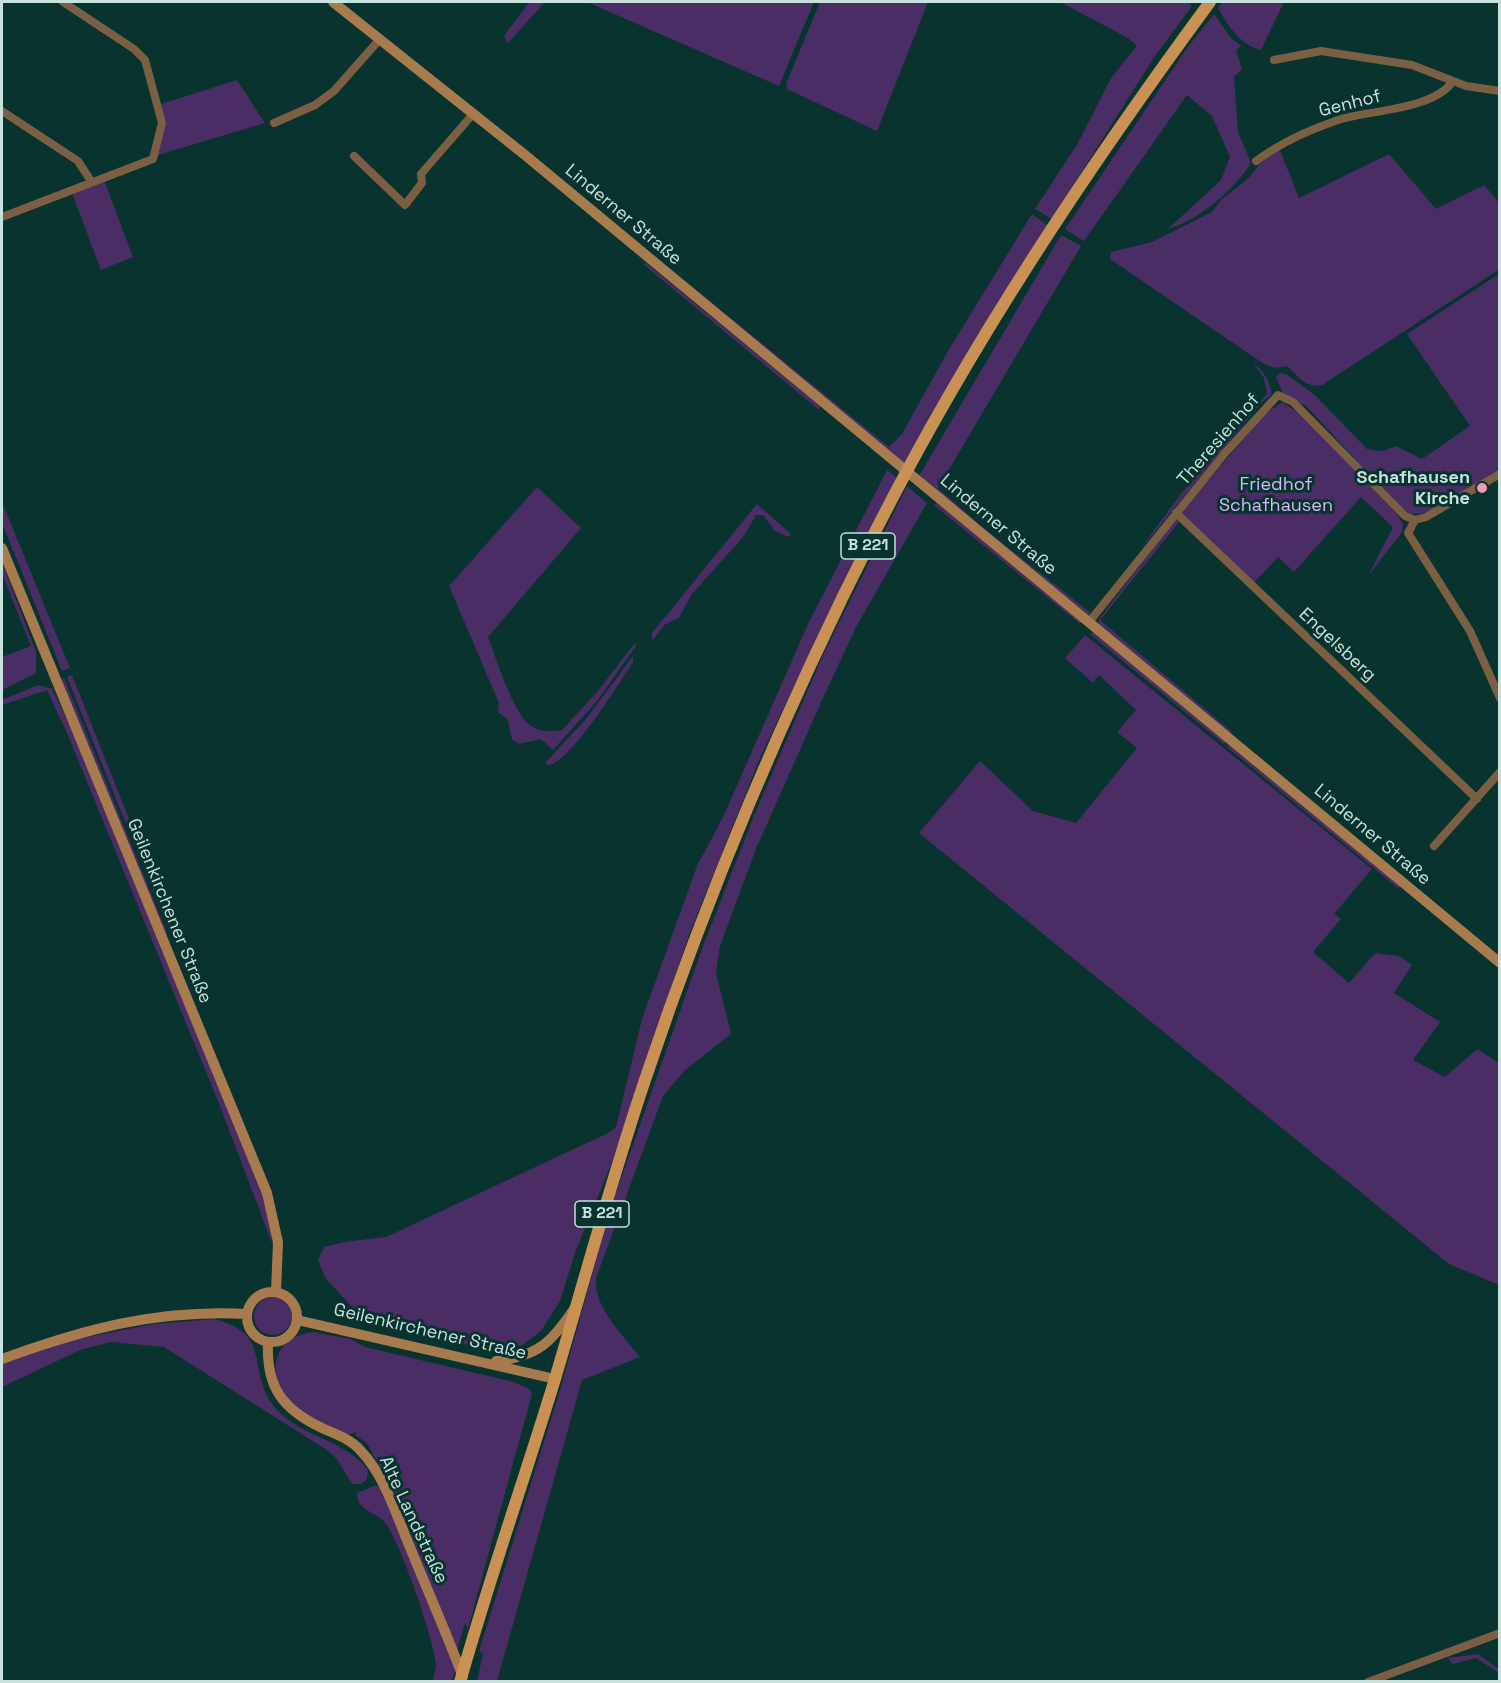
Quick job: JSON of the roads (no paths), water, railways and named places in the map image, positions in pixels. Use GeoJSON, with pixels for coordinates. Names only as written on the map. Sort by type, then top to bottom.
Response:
{"type":"FeatureCollection","features":[{"type":"Feature","properties":{"kind":"main road","name":"Linderner Straße"},"geometry":{"type":"LineString","coordinates":[[333,2],[874,443],[1500,963]]}},
{"type":"Feature","properties":{"kind":"main road","name":"B 221"},"geometry":{"type":"LineString","coordinates":[[463,1682],[474,1633],[555,1378],[608,1194],[647,1074],[720,877],[807,673],[878,526],[961,377],[1044,239],[1121,122],[1210,2]]}},
{"type":"Feature","properties":{"kind":"main road","name":"Geilenkirchener Straße"},"geometry":{"type":"LineString","coordinates":[[2,548],[267,1193],[278,1242],[276,1292]]}},
{"type":"Feature","properties":{"kind":"main road"},"geometry":{"type":"LineString","coordinates":[[264,1292],[276,1292],[287,1296],[294,1304],[297,1320],[294,1330],[286,1338],[268,1342],[253,1334],[247,1323],[247,1314],[255,1298],[264,1292]]}},
{"type":"Feature","properties":{"kind":"main road"},"geometry":{"type":"LineString","coordinates":[[487,1362],[533,1353],[549,1342],[576,1305]]}},
{"type":"Feature","properties":{"kind":"main road"},"geometry":{"type":"LineString","coordinates":[[2,1359],[119,1322],[204,1313],[247,1314]]}},
{"type":"Feature","properties":{"kind":"main road","name":"Geilenkirchener Straße"},"geometry":{"type":"LineString","coordinates":[[297,1320],[555,1378]]}},
{"type":"Feature","properties":{"kind":"main road","name":"Alte Landstraße"},"geometry":{"type":"LineString","coordinates":[[268,1342],[268,1364],[280,1399],[299,1416],[345,1438],[360,1449],[371,1463],[393,1507],[463,1682]]}},
{"type":"Feature","properties":{"kind":"street"},"geometry":{"type":"LineString","coordinates":[[2,217],[153,159],[162,123],[142,55],[63,2]]}},
{"type":"Feature","properties":{"kind":"street"},"geometry":{"type":"LineString","coordinates":[[274,123],[315,105],[325,98],[380,39]]}},
{"type":"Feature","properties":{"kind":"street","name":"Genhof"},"geometry":{"type":"LineString","coordinates":[[1274,60],[1322,51],[1412,65],[1466,86],[1500,91]]}},
{"type":"Feature","properties":{"kind":"street","name":"Genhof"},"geometry":{"type":"LineString","coordinates":[[1256,161],[1284,141],[1309,130],[1341,119],[1414,104],[1436,94],[1453,81]]}},
{"type":"Feature","properties":{"kind":"street"},"geometry":{"type":"LineString","coordinates":[[2,111],[78,161],[91,181]]}},
{"type":"Feature","properties":{"kind":"street"},"geometry":{"type":"LineString","coordinates":[[354,156],[405,205],[423,183],[421,174],[473,114]]}},
{"type":"Feature","properties":{"kind":"street","name":"Theresienhof"},"geometry":{"type":"LineString","coordinates":[[1089,622],[1225,453],[1278,396],[1293,402],[1404,516],[1415,520]]}},
{"type":"Feature","properties":{"kind":"street"},"geometry":{"type":"LineString","coordinates":[[1500,474],[1426,517],[1415,520],[1408,533],[1470,631],[1500,698]]}},
{"type":"Feature","properties":{"kind":"street","name":"Engelsberg"},"geometry":{"type":"LineString","coordinates":[[1176,513],[1477,799]]}},
{"type":"Feature","properties":{"kind":"street"},"geometry":{"type":"LineString","coordinates":[[1434,846],[1500,772]]}},
{"type":"Feature","properties":{"kind":"street"},"geometry":{"type":"LineString","coordinates":[[1368,1682],[1500,1633]]}},
{"type":"Feature","properties":{"kind":"place","name":"Schafhausen Kirche"},"geometry":{"type":"Point","coordinates":[1482,488]}},
{"type":"Feature","properties":{"kind":"park label","name":"Friedhof Schafhausen"},"geometry":{"type":"Point","coordinates":[1276,495]}}]}
